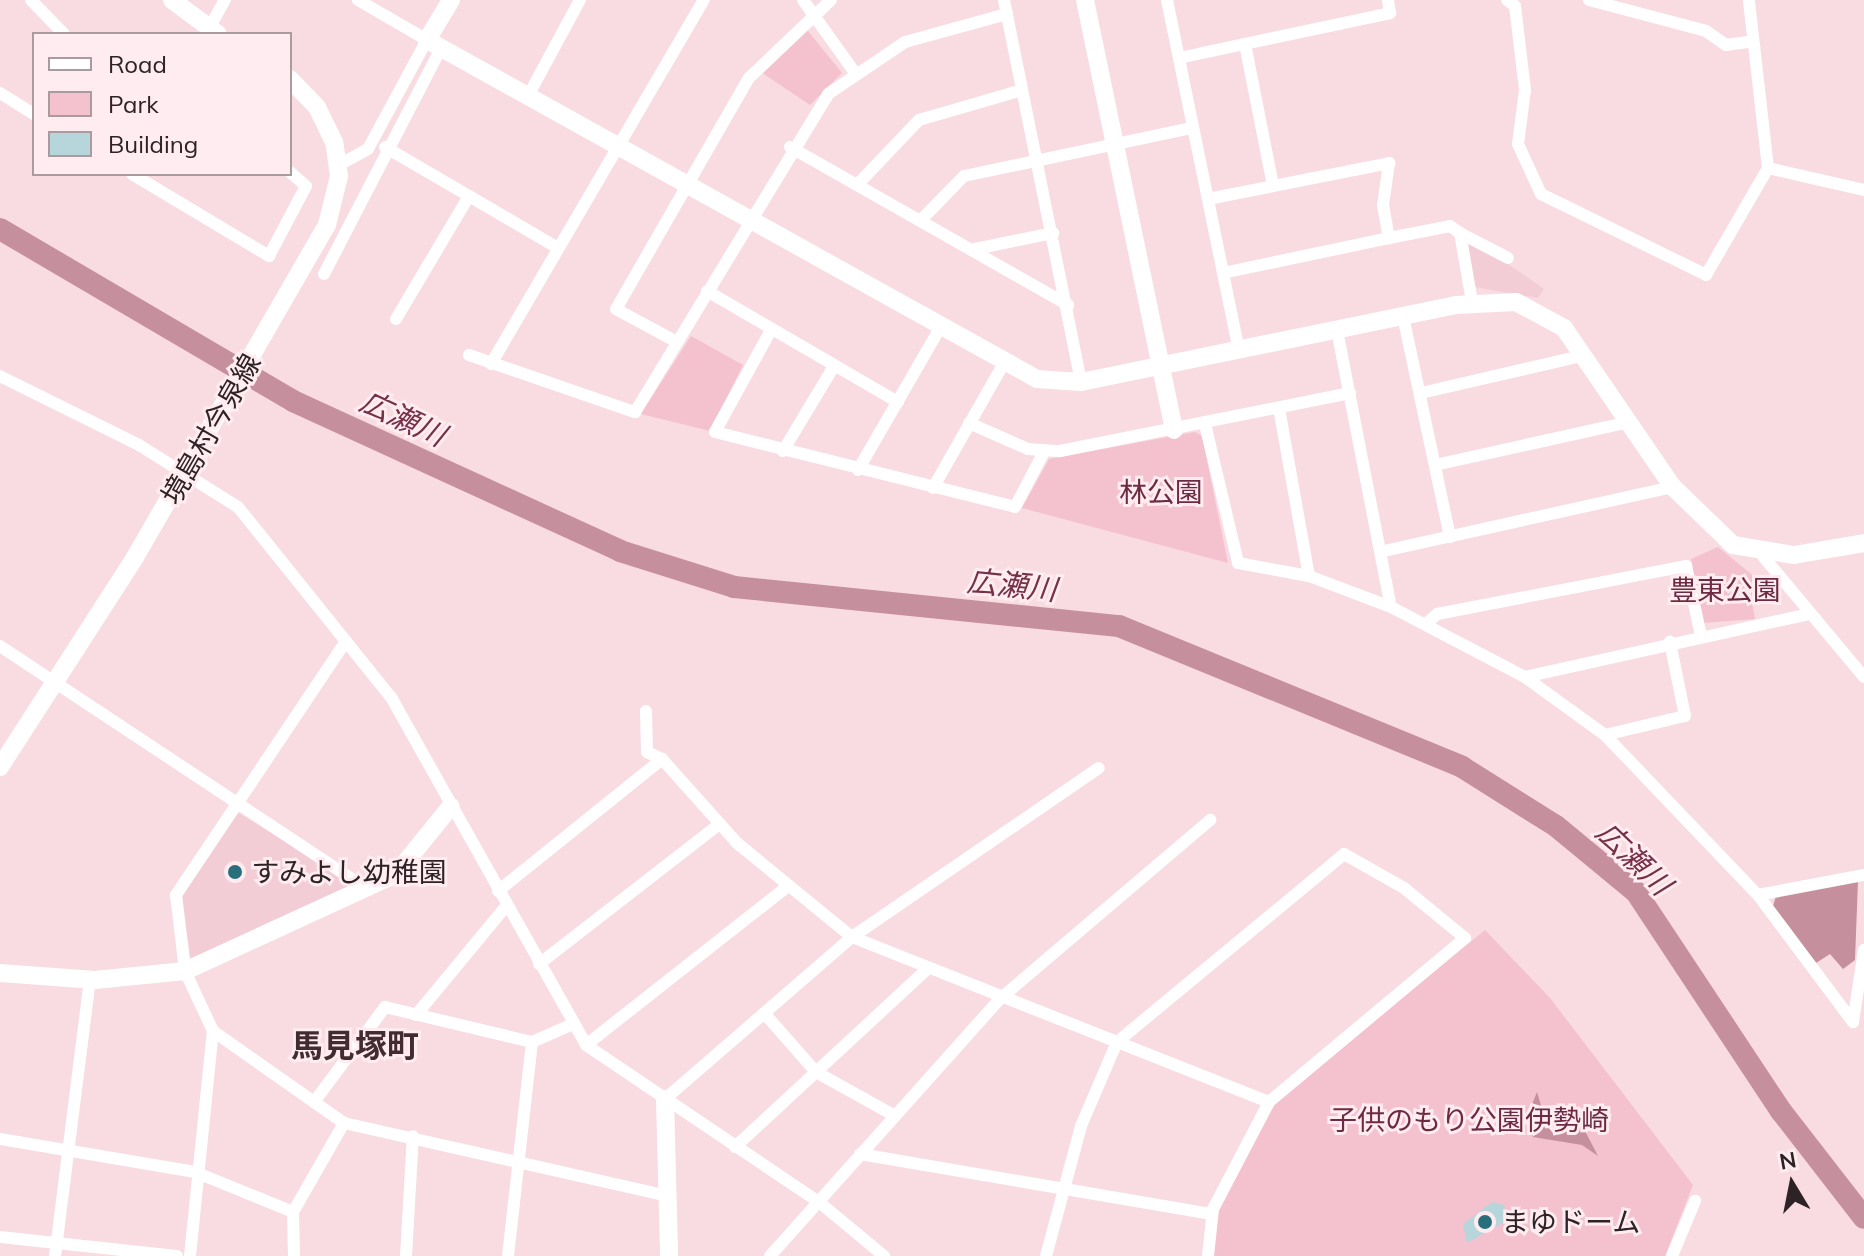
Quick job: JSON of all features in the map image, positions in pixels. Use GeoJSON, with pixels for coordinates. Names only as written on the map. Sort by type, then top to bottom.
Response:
{"type":"FeatureCollection","features":[{"type":"Feature","properties":{"kind":"street"},"geometry":{"type":"LineString","coordinates":[[31,0],[62,32]]}},
{"type":"Feature","properties":{"kind":"street"},"geometry":{"type":"LineString","coordinates":[[172,0],[211,32],[225,0]]}},
{"type":"Feature","properties":{"kind":"street"},"geometry":{"type":"LineString","coordinates":[[358,0],[1003,365],[1059,384],[1162,367],[1472,302],[1539,310],[1585,355],[1625,423],[1673,487],[1713,530],[1762,555],[1864,677]]}},
{"type":"Feature","properties":{"kind":"street"},"geometry":{"type":"LineString","coordinates":[[324,274],[434,44],[451,0]]}},
{"type":"Feature","properties":{"kind":"street"},"geometry":{"type":"LineString","coordinates":[[528,96],[580,0]]}},
{"type":"Feature","properties":{"kind":"street"},"geometry":{"type":"LineString","coordinates":[[491,364],[704,0]]}},
{"type":"Feature","properties":{"kind":"street"},"geometry":{"type":"LineString","coordinates":[[803,0],[853,70]]}},
{"type":"Feature","properties":{"kind":"street"},"geometry":{"type":"LineString","coordinates":[[677,342],[616,309],[684,184],[749,78],[812,14],[831,0]]}},
{"type":"Feature","properties":{"kind":"street"},"geometry":{"type":"LineString","coordinates":[[1004,0],[1068,305],[1081,382]]}},
{"type":"Feature","properties":{"kind":"street"},"geometry":{"type":"LineString","coordinates":[[1085,0],[1174,430]]}},
{"type":"Feature","properties":{"kind":"street"},"geometry":{"type":"LineString","coordinates":[[1167,0],[1239,350]]}},
{"type":"Feature","properties":{"kind":"street"},"geometry":{"type":"LineString","coordinates":[[1179,58],[1390,13],[1388,0]]}},
{"type":"Feature","properties":{"kind":"street"},"geometry":{"type":"LineString","coordinates":[[1589,0],[1706,31],[1726,45],[1753,41]]}},
{"type":"Feature","properties":{"kind":"street"},"geometry":{"type":"LineString","coordinates":[[1510,1],[1525,90],[1518,144],[1545,200],[1706,275],[1768,168],[1749,0]]}},
{"type":"Feature","properties":{"kind":"street"},"geometry":{"type":"LineString","coordinates":[[469,355],[635,412],[790,147],[853,70],[905,42],[1007,14]]}},
{"type":"Feature","properties":{"kind":"street"},"geometry":{"type":"LineString","coordinates":[[339,165],[368,149],[434,44]]}},
{"type":"Feature","properties":{"kind":"street"},"geometry":{"type":"LineString","coordinates":[[1245,44],[1273,186]]}},
{"type":"Feature","properties":{"kind":"street","name":"境島村今泉線"},"geometry":{"type":"LineString","coordinates":[[0,767],[189,466],[288,296],[332,212],[339,165],[317,107],[292,81]]}},
{"type":"Feature","properties":{"kind":"street"},"geometry":{"type":"LineString","coordinates":[[857,185],[919,120],[1022,90]]}},
{"type":"Feature","properties":{"kind":"street"},"geometry":{"type":"LineString","coordinates":[[0,93],[32,113]]}},
{"type":"Feature","properties":{"kind":"street"},"geometry":{"type":"LineString","coordinates":[[921,220],[964,176],[1192,128]]}},
{"type":"Feature","properties":{"kind":"street"},"geometry":{"type":"LineString","coordinates":[[385,147],[558,248]]}},
{"type":"Feature","properties":{"kind":"street"},"geometry":{"type":"LineString","coordinates":[[790,147],[975,249],[1068,305]]}},
{"type":"Feature","properties":{"kind":"street"},"geometry":{"type":"LineString","coordinates":[[1208,199],[1389,163],[1383,205],[1389,238]]}},
{"type":"Feature","properties":{"kind":"street"},"geometry":{"type":"LineString","coordinates":[[1768,168],[1864,190]]}},
{"type":"Feature","properties":{"kind":"street"},"geometry":{"type":"LineString","coordinates":[[135,176],[269,256],[306,186],[292,174]]}},
{"type":"Feature","properties":{"kind":"street"},"geometry":{"type":"LineString","coordinates":[[396,319],[469,196]]}},
{"type":"Feature","properties":{"kind":"street"},"geometry":{"type":"LineString","coordinates":[[1223,273],[1450,226],[1508,258]]}},
{"type":"Feature","properties":{"kind":"street"},"geometry":{"type":"LineString","coordinates":[[975,249],[1053,233]]}},
{"type":"Feature","properties":{"kind":"street"},"geometry":{"type":"LineString","coordinates":[[1460,233],[1472,302]]}},
{"type":"Feature","properties":{"kind":"street"},"geometry":{"type":"LineString","coordinates":[[707,291],[898,402]]}},
{"type":"Feature","properties":{"kind":"street"},"geometry":{"type":"LineString","coordinates":[[1403,316],[1450,537]]}},
{"type":"Feature","properties":{"kind":"street"},"geometry":{"type":"LineString","coordinates":[[858,470],[940,328]]}},
{"type":"Feature","properties":{"kind":"street"},"geometry":{"type":"LineString","coordinates":[[771,330],[715,432],[1015,507],[1044,452]]}},
{"type":"Feature","properties":{"kind":"street"},"geometry":{"type":"LineString","coordinates":[[1337,330],[1384,551],[1391,607]]}},
{"type":"Feature","properties":{"kind":"street"},"geometry":{"type":"LineString","coordinates":[[1421,393],[1585,355]]}},
{"type":"Feature","properties":{"kind":"street"},"geometry":{"type":"LineString","coordinates":[[933,488],[1003,365]]}},
{"type":"Feature","properties":{"kind":"street"},"geometry":{"type":"LineString","coordinates":[[783,451],[834,366]]}},
{"type":"Feature","properties":{"kind":"street"},"geometry":{"type":"LineString","coordinates":[[0,376],[189,466],[238,507],[391,697],[571,1025],[586,1045],[819,1202],[884,1256]]}},
{"type":"Feature","properties":{"kind":"street"},"geometry":{"type":"LineString","coordinates":[[969,423],[1044,452],[1174,430],[1350,393]]}},
{"type":"Feature","properties":{"kind":"street"},"geometry":{"type":"LineString","coordinates":[[1279,408],[1309,576]]}},
{"type":"Feature","properties":{"kind":"street"},"geometry":{"type":"LineString","coordinates":[[1435,465],[1625,423]]}},
{"type":"Feature","properties":{"kind":"street"},"geometry":{"type":"LineString","coordinates":[[1205,424],[1238,563],[1309,576],[1391,607],[1525,677],[1605,735],[1758,895],[1853,1022],[1864,950]]}},
{"type":"Feature","properties":{"kind":"street"},"geometry":{"type":"LineString","coordinates":[[1384,551],[1673,487]]}},
{"type":"Feature","properties":{"kind":"street"},"geometry":{"type":"LineString","coordinates":[[1762,555],[1864,543]]}},
{"type":"Feature","properties":{"kind":"street"},"geometry":{"type":"LineString","coordinates":[[1426,624],[1437,614],[1686,566],[1701,636]]}},
{"type":"Feature","properties":{"kind":"street"},"geometry":{"type":"LineString","coordinates":[[1525,677],[1670,642],[1810,614]]}},
{"type":"Feature","properties":{"kind":"street"},"geometry":{"type":"LineString","coordinates":[[346,641],[176,895],[185,971],[213,1031],[344,1123],[413,1136],[667,1196]]}},
{"type":"Feature","properties":{"kind":"street"},"geometry":{"type":"LineString","coordinates":[[1605,735],[1685,716],[1670,642]]}},
{"type":"Feature","properties":{"kind":"street"},"geometry":{"type":"LineString","coordinates":[[0,646],[368,890]]}},
{"type":"Feature","properties":{"kind":"street"},"geometry":{"type":"LineString","coordinates":[[646,711],[647,752],[662,759],[718,825],[852,937],[925,971],[1269,1102]]}},
{"type":"Feature","properties":{"kind":"street"},"geometry":{"type":"LineString","coordinates":[[498,891],[662,759]]}},
{"type":"Feature","properties":{"kind":"street"},"geometry":{"type":"LineString","coordinates":[[665,1099],[852,937],[1099,768]]}},
{"type":"Feature","properties":{"kind":"street"},"geometry":{"type":"LineString","coordinates":[[0,973],[90,980],[185,971],[368,890],[396,874],[451,806]]}},
{"type":"Feature","properties":{"kind":"street"},"geometry":{"type":"LineString","coordinates":[[770,1256],[1001,998],[1210,820]]}},
{"type":"Feature","properties":{"kind":"street"},"geometry":{"type":"LineString","coordinates":[[539,964],[718,825]]}},
{"type":"Feature","properties":{"kind":"street"},"geometry":{"type":"LineString","coordinates":[[1046,1256],[1064,1188],[1117,1042],[1344,854],[1404,888],[1465,938],[1269,1102],[1212,1214],[1208,1256]]}},
{"type":"Feature","properties":{"kind":"street"},"geometry":{"type":"LineString","coordinates":[[1758,895],[1864,875]]}},
{"type":"Feature","properties":{"kind":"street"},"geometry":{"type":"LineString","coordinates":[[586,1045],[789,885]]}},
{"type":"Feature","properties":{"kind":"street"},"geometry":{"type":"LineString","coordinates":[[416,1015],[507,905]]}},
{"type":"Feature","properties":{"kind":"street"},"geometry":{"type":"LineString","coordinates":[[735,1147],[925,971]]}},
{"type":"Feature","properties":{"kind":"street"},"geometry":{"type":"LineString","coordinates":[[55,1249],[90,980]]}},
{"type":"Feature","properties":{"kind":"street"},"geometry":{"type":"LineString","coordinates":[[314,1102],[385,1007],[532,1042],[571,1025]]}},
{"type":"Feature","properties":{"kind":"street"},"geometry":{"type":"LineString","coordinates":[[764,1013],[816,1072],[895,1116]]}},
{"type":"Feature","properties":{"kind":"street"},"geometry":{"type":"LineString","coordinates":[[190,1256],[195,1172],[213,1031]]}},
{"type":"Feature","properties":{"kind":"street"},"geometry":{"type":"LineString","coordinates":[[508,1256],[516,1161],[532,1042]]}},
{"type":"Feature","properties":{"kind":"street"},"geometry":{"type":"LineString","coordinates":[[665,1099],[669,1256]]}},
{"type":"Feature","properties":{"kind":"street"},"geometry":{"type":"LineString","coordinates":[[294,1256],[293,1212],[344,1123]]}},
{"type":"Feature","properties":{"kind":"street"},"geometry":{"type":"LineString","coordinates":[[406,1256],[413,1136]]}},
{"type":"Feature","properties":{"kind":"street"},"geometry":{"type":"LineString","coordinates":[[0,1139],[195,1172],[293,1212]]}},
{"type":"Feature","properties":{"kind":"street"},"geometry":{"type":"LineString","coordinates":[[860,1154],[1212,1214]]}},
{"type":"Feature","properties":{"kind":"street"},"geometry":{"type":"LineString","coordinates":[[1672,1256],[1695,1201]]}},
{"type":"Feature","properties":{"kind":"street"},"geometry":{"type":"LineString","coordinates":[[0,1237],[55,1249],[177,1256]]}},
{"type":"Feature","properties":{"kind":"shaded area"},"geometry":{"type":"Polygon","coordinates":[[[1473,240],[1544,289],[1538,298],[1475,287],[1466,244],[1473,240]]]}},
{"type":"Feature","properties":{"kind":"shaded area"},"geometry":{"type":"Polygon","coordinates":[[[237,812],[360,888],[191,961],[182,896],[237,812]]]}},
{"type":"Feature","properties":{"kind":"shaded area"},"geometry":{"type":"Polygon","coordinates":[[[1858,881],[1855,960],[1843,969],[1830,954],[1816,963],[1773,906],[1776,896],[1858,881]]]}},
{"type":"Feature","properties":{"kind":"shaded area"},"geometry":{"type":"Polygon","coordinates":[[[1537,1092],[1543,1112],[1584,1129],[1598,1156],[1582,1145],[1533,1137],[1527,1117],[1537,1092]]]}},
{"type":"Feature","properties":{"kind":"green space"},"geometry":{"type":"Polygon","coordinates":[[[804,26],[842,73],[810,105],[761,72],[804,26]]]}},
{"type":"Feature","properties":{"kind":"green space"},"geometry":{"type":"Polygon","coordinates":[[[691,336],[743,365],[710,431],[641,414],[691,336]]]}},
{"type":"Feature","properties":{"kind":"green space","name":"林公園"},"geometry":{"type":"Polygon","coordinates":[[[1195,432],[1202,436],[1228,563],[1022,508],[1049,459],[1195,432]]]}},
{"type":"Feature","properties":{"kind":"green space","name":"豊東公園"},"geometry":{"type":"Polygon","coordinates":[[[1718,547],[1767,587],[1752,603],[1755,619],[1703,623],[1691,559],[1718,547]]]}},
{"type":"Feature","properties":{"kind":"green space","name":"子供のもり公園伊勢崎"},"geometry":{"type":"Polygon","coordinates":[[[1485,930],[1550,998],[1693,1185],[1665,1256],[1214,1256],[1217,1210],[1276,1102],[1485,930]]]}},
{"type":"Feature","properties":{"kind":"building","name":"まゆドーム"},"geometry":{"type":"Polygon","coordinates":[[[1492,1202],[1504,1205],[1506,1221],[1467,1243],[1463,1224],[1492,1202]]]}},
{"type":"Feature","properties":{"kind":"waterway","name":"広瀬川"},"geometry":{"type":"LineString","coordinates":[[0,229],[293,401],[620,551],[734,587],[1119,626],[1462,767],[1556,826],[1636,892],[1781,1111],[1864,1218]]}},
{"type":"Feature","properties":{"kind":"place","name":"すみよし幼稚園"},"geometry":{"type":"Point","coordinates":[235,872]}},
{"type":"Feature","properties":{"kind":"place","name":"まゆドーム"},"geometry":{"type":"Point","coordinates":[1485,1222]}},
{"type":"Feature","properties":{"kind":"district","name":"馬見塚町"},"geometry":{"type":"Point","coordinates":[355,1045]}}]}
